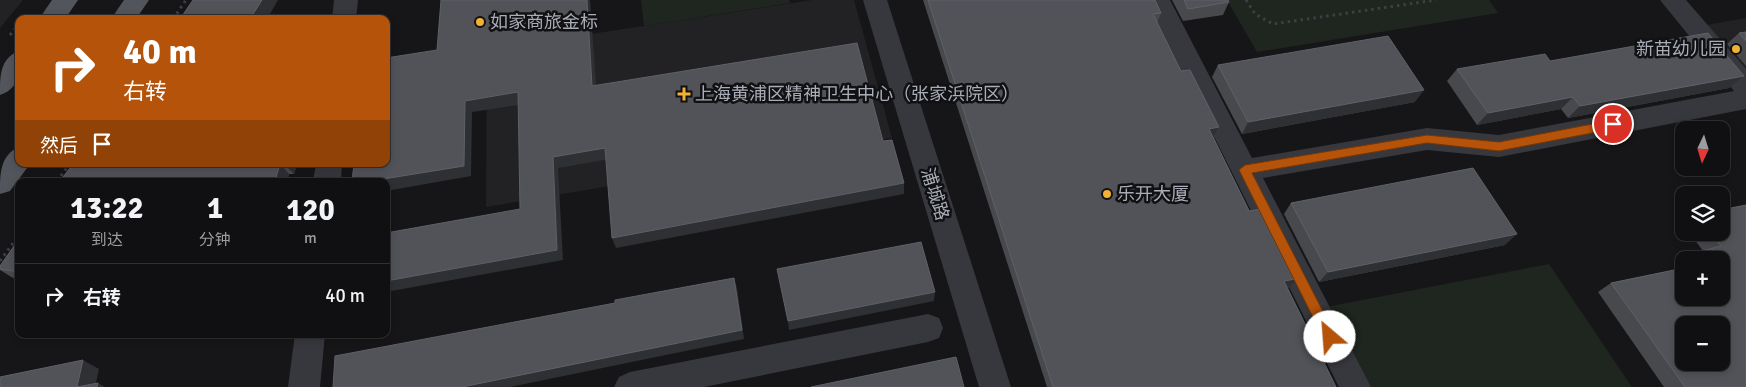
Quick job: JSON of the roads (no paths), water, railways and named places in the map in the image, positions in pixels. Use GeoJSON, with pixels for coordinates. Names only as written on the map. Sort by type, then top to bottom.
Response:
{"type":"FeatureCollection","features":[{"type":"Feature","properties":{"kind":"main road"},"geometry":{"type":"LineString","coordinates":[[54,15],[66,0]]}},
{"type":"Feature","properties":{"kind":"main road"},"geometry":{"type":"LineString","coordinates":[[126,15],[137,0]]}},
{"type":"Feature","properties":{"kind":"main road"},"geometry":{"type":"LineString","coordinates":[[0,85],[15,66]]}},
{"type":"Feature","properties":{"kind":"main road"},"geometry":{"type":"LineString","coordinates":[[0,183],[15,163]]}},
{"type":"Feature","properties":{"kind":"street"},"geometry":{"type":"LineString","coordinates":[[344,15],[346,0]]}},
{"type":"Feature","properties":{"kind":"street","name":"浦城路"},"geometry":{"type":"LineString","coordinates":[[874,0],[995,387]]}},
{"type":"Feature","properties":{"kind":"street"},"geometry":{"type":"LineString","coordinates":[[1158,0],[1355,387]]}},
{"type":"Feature","properties":{"kind":"street"},"geometry":{"type":"LineString","coordinates":[[1672,0],[1746,87]]}},
{"type":"Feature","properties":{"kind":"street"},"geometry":{"type":"LineString","coordinates":[[1245,170],[1427,139],[1499,146],[1746,99]]}},
{"type":"Feature","properties":{"kind":"street"},"geometry":{"type":"LineString","coordinates":[[630,387],[928,328]]}},
{"type":"Feature","properties":{"kind":"street"},"geometry":{"type":"LineString","coordinates":[[304,387],[310,338]]}},
{"type":"Feature","properties":{"kind":"place","name":"如家商旅金标"},"geometry":{"type":"Point","coordinates":[480,22]}},
{"type":"Feature","properties":{"kind":"place","name":"新苗幼儿园"},"geometry":{"type":"Point","coordinates":[1736,49]}},
{"type":"Feature","properties":{"kind":"place","name":"上海黄浦区精神卫生中心（张家浜院区）"},"geometry":{"type":"Point","coordinates":[684,94]}},
{"type":"Feature","properties":{"kind":"place","name":"乐开大厦"},"geometry":{"type":"Point","coordinates":[1107,194]}}]}
